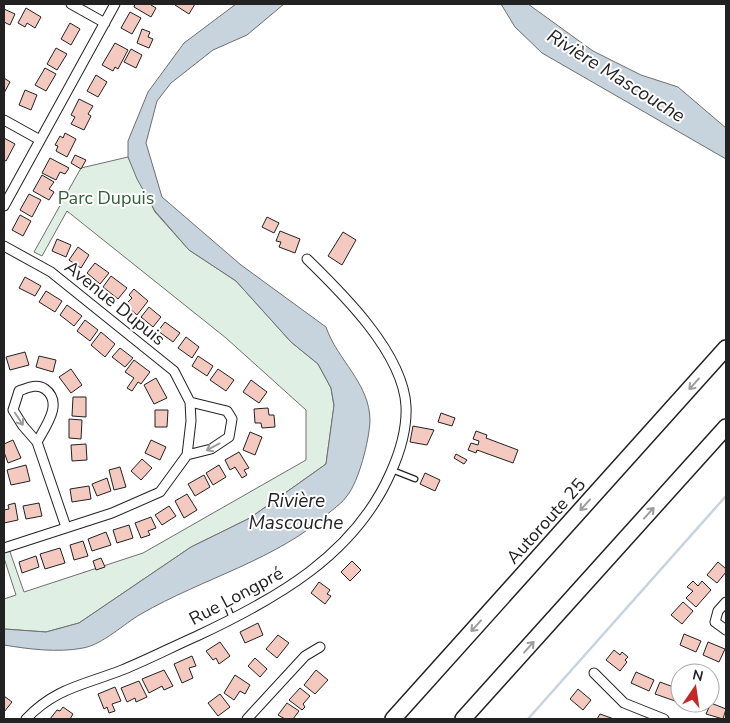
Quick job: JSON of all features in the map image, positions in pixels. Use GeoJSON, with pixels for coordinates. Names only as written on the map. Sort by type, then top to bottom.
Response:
{"type":"FeatureCollection","features":[{"type":"Feature","properties":{"kind":"highway","name":"Autoroute 25"},"geometry":{"type":"LineString","coordinates":[[393,719],[726,348]]}},
{"type":"Feature","properties":{"kind":"highway"},"geometry":{"type":"LineString","coordinates":[[463,719],[726,427]]}},
{"type":"Feature","properties":{"kind":"street"},"geometry":{"type":"LineString","coordinates":[[71,4],[105,22]]}},
{"type":"Feature","properties":{"kind":"street"},"geometry":{"type":"LineString","coordinates":[[4,206],[115,4]]}},
{"type":"Feature","properties":{"kind":"street"},"geometry":{"type":"LineString","coordinates":[[4,120],[40,140]]}},
{"type":"Feature","properties":{"kind":"street","name":"Avenue Dupuis"},"geometry":{"type":"LineString","coordinates":[[4,246],[51,272],[174,371],[190,402],[192,420],[187,455],[160,492],[112,513],[4,548]]}},
{"type":"Feature","properties":{"kind":"street","name":"Rue Longpré"},"geometry":{"type":"LineString","coordinates":[[26,719],[39,705],[55,695],[130,667],[233,619],[280,593],[342,546],[369,514],[392,470],[400,447],[406,404],[398,375],[383,347],[356,311],[307,259]]}},
{"type":"Feature","properties":{"kind":"street"},"geometry":{"type":"LineString","coordinates":[[37,442],[51,415],[54,402],[52,395],[44,388],[36,386],[19,392],[13,410],[23,426],[37,442],[66,527]]}},
{"type":"Feature","properties":{"kind":"street"},"geometry":{"type":"LineString","coordinates":[[187,455],[211,449],[228,437],[232,419],[227,411],[190,402]]}},
{"type":"Feature","properties":{"kind":"street"},"geometry":{"type":"LineString","coordinates":[[726,602],[718,611],[715,622],[726,630]]}},
{"type":"Feature","properties":{"kind":"street"},"geometry":{"type":"LineString","coordinates":[[247,719],[305,656],[320,647]]}},
{"type":"Feature","properties":{"kind":"street"},"geometry":{"type":"LineString","coordinates":[[594,673],[624,703],[664,719]]}},
{"type":"Feature","properties":{"kind":"lane"},"geometry":{"type":"LineString","coordinates":[[392,470],[415,479]]}},
{"type":"Feature","properties":{"kind":"lane"},"geometry":{"type":"LineString","coordinates":[[228,608],[233,619]]}},
{"type":"Feature","properties":{"kind":"green space","name":"Parc Dupuis"},"geometry":{"type":"Polygon","coordinates":[[[128,157],[155,212],[189,250],[236,281],[291,342],[318,364],[331,388],[334,406],[326,464],[250,518],[191,547],[79,623],[46,632],[4,629],[4,599],[16,595],[4,558],[4,550],[9,549],[24,592],[143,553],[306,460],[306,410],[226,338],[67,211],[42,256],[34,252],[81,168],[128,157]]]}},
{"type":"Feature","properties":{"kind":"water","name":"Rivière Mascouche"},"geometry":{"type":"Polygon","coordinates":[[[236,4],[284,4],[247,35],[213,50],[171,83],[157,101],[146,143],[162,197],[241,265],[326,327],[331,339],[359,383],[369,407],[369,429],[356,481],[345,498],[337,506],[309,529],[287,543],[165,601],[141,614],[98,643],[83,648],[63,650],[33,649],[4,645],[4,629],[46,632],[79,623],[191,547],[250,518],[326,464],[334,405],[331,388],[318,364],[291,342],[236,281],[189,250],[155,211],[137,179],[128,157],[128,141],[148,92],[184,43],[236,4]]]}},
{"type":"Feature","properties":{"kind":"water","name":"Rivière Mascouche"},"geometry":{"type":"Polygon","coordinates":[[[501,4],[528,4],[593,51],[641,75],[678,87],[726,128],[726,159],[542,53],[515,27],[501,4]]]}},
{"type":"Feature","properties":{"kind":"building"},"geometry":{"type":"Polygon","coordinates":[[[135,4],[152,4],[156,8],[151,17],[134,7],[135,4]]]}},
{"type":"Feature","properties":{"kind":"building"},"geometry":{"type":"Polygon","coordinates":[[[176,4],[195,4],[189,14],[176,4]]]}},
{"type":"Feature","properties":{"kind":"building"},"geometry":{"type":"Polygon","coordinates":[[[26,8],[41,17],[35,28],[27,23],[25,27],[18,23],[26,8]]]}},
{"type":"Feature","properties":{"kind":"building"},"geometry":{"type":"Polygon","coordinates":[[[4,9],[15,14],[10,25],[4,22],[4,9]]]}},
{"type":"Feature","properties":{"kind":"building"},"geometry":{"type":"Polygon","coordinates":[[[130,12],[141,18],[132,34],[121,28],[130,12]]]}},
{"type":"Feature","properties":{"kind":"building"},"geometry":{"type":"Polygon","coordinates":[[[70,23],[80,29],[71,45],[61,39],[70,23]]]}},
{"type":"Feature","properties":{"kind":"building"},"geometry":{"type":"Polygon","coordinates":[[[142,29],[150,32],[148,37],[153,39],[149,48],[137,43],[142,29]]]}},
{"type":"Feature","properties":{"kind":"building"},"geometry":{"type":"Polygon","coordinates":[[[115,43],[128,50],[118,69],[115,67],[113,71],[102,65],[115,43]]]}},
{"type":"Feature","properties":{"kind":"building"},"geometry":{"type":"Polygon","coordinates":[[[56,48],[67,54],[57,70],[47,64],[56,48]]]}},
{"type":"Feature","properties":{"kind":"building"},"geometry":{"type":"Polygon","coordinates":[[[131,49],[142,55],[136,68],[124,62],[131,49]]]}},
{"type":"Feature","properties":{"kind":"building"},"geometry":{"type":"Polygon","coordinates":[[[45,68],[56,74],[46,91],[35,85],[45,68]]]}},
{"type":"Feature","properties":{"kind":"building"},"geometry":{"type":"Polygon","coordinates":[[[96,75],[107,82],[98,97],[87,91],[96,75]]]}},
{"type":"Feature","properties":{"kind":"building"},"geometry":{"type":"Polygon","coordinates":[[[4,78],[10,82],[4,93],[4,78]]]}},
{"type":"Feature","properties":{"kind":"building"},"geometry":{"type":"Polygon","coordinates":[[[25,90],[37,95],[31,110],[19,105],[25,90]]]}},
{"type":"Feature","properties":{"kind":"building"},"geometry":{"type":"Polygon","coordinates":[[[79,99],[93,106],[88,114],[91,116],[84,130],[71,124],[75,117],[71,115],[79,99]]]}},
{"type":"Feature","properties":{"kind":"building"},"geometry":{"type":"Polygon","coordinates":[[[65,133],[76,139],[67,157],[56,151],[58,146],[55,145],[60,136],[63,138],[65,133]]]}},
{"type":"Feature","properties":{"kind":"building"},"geometry":{"type":"Polygon","coordinates":[[[4,138],[15,144],[6,161],[4,160],[4,138]]]}},
{"type":"Feature","properties":{"kind":"building"},"geometry":{"type":"Polygon","coordinates":[[[75,155],[86,160],[81,169],[71,163],[75,155]]]}},
{"type":"Feature","properties":{"kind":"building"},"geometry":{"type":"Polygon","coordinates":[[[50,158],[69,168],[65,174],[60,172],[56,180],[42,173],[50,158]]]}},
{"type":"Feature","properties":{"kind":"building"},"geometry":{"type":"Polygon","coordinates":[[[42,175],[54,182],[49,189],[54,192],[49,200],[33,191],[42,175]]]}},
{"type":"Feature","properties":{"kind":"building"},"geometry":{"type":"Polygon","coordinates":[[[29,194],[41,200],[32,217],[20,210],[29,194]]]}},
{"type":"Feature","properties":{"kind":"building"},"geometry":{"type":"Polygon","coordinates":[[[20,215],[31,221],[23,236],[12,230],[20,215]]]}},
{"type":"Feature","properties":{"kind":"building"},"geometry":{"type":"Polygon","coordinates":[[[267,217],[279,223],[274,233],[262,227],[267,217]]]}},
{"type":"Feature","properties":{"kind":"building"},"geometry":{"type":"Polygon","coordinates":[[[280,231],[300,239],[295,253],[279,247],[281,242],[276,241],[280,231]]]}},
{"type":"Feature","properties":{"kind":"building"},"geometry":{"type":"Polygon","coordinates":[[[343,232],[356,240],[342,265],[328,256],[343,232]]]}},
{"type":"Feature","properties":{"kind":"building"},"geometry":{"type":"Polygon","coordinates":[[[57,239],[71,245],[66,257],[52,251],[57,239]]]}},
{"type":"Feature","properties":{"kind":"building"},"geometry":{"type":"Polygon","coordinates":[[[78,247],[89,255],[81,268],[69,260],[78,247]]]}},
{"type":"Feature","properties":{"kind":"building"},"geometry":{"type":"Polygon","coordinates":[[[95,263],[109,273],[100,284],[87,273],[95,263]]]}},
{"type":"Feature","properties":{"kind":"building"},"geometry":{"type":"Polygon","coordinates":[[[111,276],[127,288],[118,299],[103,287],[111,276]]]}},
{"type":"Feature","properties":{"kind":"building"},"geometry":{"type":"Polygon","coordinates":[[[25,277],[41,286],[35,296],[19,288],[25,277]]]}},
{"type":"Feature","properties":{"kind":"building"},"geometry":{"type":"Polygon","coordinates":[[[134,289],[148,301],[137,315],[125,305],[132,298],[129,295],[134,289]]]}},
{"type":"Feature","properties":{"kind":"building"},"geometry":{"type":"Polygon","coordinates":[[[46,291],[62,301],[55,312],[39,302],[46,291]]]}},
{"type":"Feature","properties":{"kind":"building"},"geometry":{"type":"Polygon","coordinates":[[[67,305],[82,316],[74,326],[60,315],[67,305]]]}},
{"type":"Feature","properties":{"kind":"building"},"geometry":{"type":"Polygon","coordinates":[[[149,307],[161,317],[153,327],[141,317],[149,307]]]}},
{"type":"Feature","properties":{"kind":"building"},"geometry":{"type":"Polygon","coordinates":[[[85,320],[98,330],[90,341],[77,331],[85,320]]]}},
{"type":"Feature","properties":{"kind":"building"},"geometry":{"type":"Polygon","coordinates":[[[165,322],[180,333],[173,342],[158,331],[165,322]]]}},
{"type":"Feature","properties":{"kind":"building"},"geometry":{"type":"Polygon","coordinates":[[[101,332],[115,344],[105,357],[91,345],[101,332]]]}},
{"type":"Feature","properties":{"kind":"building"},"geometry":{"type":"Polygon","coordinates":[[[186,337],[199,347],[192,358],[178,348],[186,337]]]}},
{"type":"Feature","properties":{"kind":"building"},"geometry":{"type":"Polygon","coordinates":[[[120,348],[133,358],[125,367],[112,357],[120,348]]]}},
{"type":"Feature","properties":{"kind":"building"},"geometry":{"type":"Polygon","coordinates":[[[25,352],[29,365],[10,370],[6,357],[25,352]]]}},
{"type":"Feature","properties":{"kind":"building"},"geometry":{"type":"Polygon","coordinates":[[[39,356],[56,360],[53,372],[36,367],[39,356]]]}},
{"type":"Feature","properties":{"kind":"building"},"geometry":{"type":"Polygon","coordinates":[[[198,356],[213,366],[207,376],[192,366],[198,356]]]}},
{"type":"Feature","properties":{"kind":"building"},"geometry":{"type":"Polygon","coordinates":[[[134,360],[150,372],[141,384],[138,382],[132,391],[127,388],[134,378],[125,372],[134,360]]]}},
{"type":"Feature","properties":{"kind":"building"},"geometry":{"type":"Polygon","coordinates":[[[71,369],[82,385],[71,393],[59,377],[71,369]]]}},
{"type":"Feature","properties":{"kind":"building"},"geometry":{"type":"Polygon","coordinates":[[[218,369],[234,380],[226,391],[210,380],[218,369]]]}},
{"type":"Feature","properties":{"kind":"building"},"geometry":{"type":"Polygon","coordinates":[[[156,378],[167,398],[154,404],[144,385],[156,378]]]}},
{"type":"Feature","properties":{"kind":"building"},"geometry":{"type":"Polygon","coordinates":[[[251,380],[267,392],[259,403],[243,392],[251,380]]]}},
{"type":"Feature","properties":{"kind":"building"},"geometry":{"type":"Polygon","coordinates":[[[73,397],[86,397],[86,417],[72,416],[73,397]]]}},
{"type":"Feature","properties":{"kind":"building"},"geometry":{"type":"Polygon","coordinates":[[[268,408],[269,415],[274,415],[275,427],[262,428],[261,423],[255,423],[254,409],[268,408]]]}},
{"type":"Feature","properties":{"kind":"building"},"geometry":{"type":"Polygon","coordinates":[[[155,410],[168,410],[167,427],[155,427],[155,410]]]}},
{"type":"Feature","properties":{"kind":"building"},"geometry":{"type":"Polygon","coordinates":[[[441,413],[455,418],[452,426],[438,422],[441,413]]]}},
{"type":"Feature","properties":{"kind":"building"},"geometry":{"type":"Polygon","coordinates":[[[69,419],[82,420],[81,439],[69,438],[69,419]]]}},
{"type":"Feature","properties":{"kind":"building"},"geometry":{"type":"Polygon","coordinates":[[[413,426],[434,430],[427,445],[410,442],[413,426]]]}},
{"type":"Feature","properties":{"kind":"building"},"geometry":{"type":"Polygon","coordinates":[[[476,431],[487,435],[486,438],[518,450],[513,463],[477,450],[476,453],[468,450],[471,443],[478,445],[479,441],[473,439],[476,431]]]}},
{"type":"Feature","properties":{"kind":"building"},"geometry":{"type":"Polygon","coordinates":[[[250,432],[262,437],[255,455],[243,450],[250,432]]]}},
{"type":"Feature","properties":{"kind":"building"},"geometry":{"type":"Polygon","coordinates":[[[13,440],[21,458],[8,463],[4,452],[4,444],[13,440]]]}},
{"type":"Feature","properties":{"kind":"building"},"geometry":{"type":"Polygon","coordinates":[[[151,440],[166,447],[160,460],[145,453],[151,440]]]}},
{"type":"Feature","properties":{"kind":"building"},"geometry":{"type":"Polygon","coordinates":[[[86,444],[87,460],[72,461],[71,445],[86,444]]]}},
{"type":"Feature","properties":{"kind":"building"},"geometry":{"type":"Polygon","coordinates":[[[239,452],[249,468],[244,470],[247,475],[242,478],[235,467],[230,470],[225,460],[239,452]]]}},
{"type":"Feature","properties":{"kind":"building"},"geometry":{"type":"Polygon","coordinates":[[[456,454],[467,460],[464,464],[454,458],[456,454]]]}},
{"type":"Feature","properties":{"kind":"building"},"geometry":{"type":"Polygon","coordinates":[[[142,459],[152,468],[141,480],[131,471],[142,459]]]}},
{"type":"Feature","properties":{"kind":"building"},"geometry":{"type":"Polygon","coordinates":[[[26,465],[30,481],[11,485],[7,470],[26,465]]]}},
{"type":"Feature","properties":{"kind":"building"},"geometry":{"type":"Polygon","coordinates":[[[219,465],[226,477],[213,485],[206,473],[219,465]]]}},
{"type":"Feature","properties":{"kind":"building"},"geometry":{"type":"Polygon","coordinates":[[[120,467],[126,487],[114,490],[109,470],[120,467]]]}},
{"type":"Feature","properties":{"kind":"building"},"geometry":{"type":"Polygon","coordinates":[[[425,473],[440,480],[435,491],[420,484],[425,473]]]}},
{"type":"Feature","properties":{"kind":"building"},"geometry":{"type":"Polygon","coordinates":[[[204,475],[210,487],[195,496],[188,484],[204,475]]]}},
{"type":"Feature","properties":{"kind":"building"},"geometry":{"type":"Polygon","coordinates":[[[107,478],[111,491],[97,496],[92,484],[107,478]]]}},
{"type":"Feature","properties":{"kind":"building"},"geometry":{"type":"Polygon","coordinates":[[[89,486],[91,499],[72,502],[70,489],[89,486]]]}},
{"type":"Feature","properties":{"kind":"building"},"geometry":{"type":"Polygon","coordinates":[[[187,494],[197,510],[184,518],[175,501],[187,494]]]}},
{"type":"Feature","properties":{"kind":"building"},"geometry":{"type":"Polygon","coordinates":[[[15,503],[18,520],[4,523],[4,510],[9,509],[8,505],[15,503]]]}},
{"type":"Feature","properties":{"kind":"building"},"geometry":{"type":"Polygon","coordinates":[[[39,503],[42,516],[26,519],[23,506],[39,503]]]}},
{"type":"Feature","properties":{"kind":"building"},"geometry":{"type":"Polygon","coordinates":[[[169,506],[176,516],[162,525],[155,515],[169,506]]]}},
{"type":"Feature","properties":{"kind":"building"},"geometry":{"type":"Polygon","coordinates":[[[151,517],[156,528],[148,531],[150,535],[141,538],[135,523],[151,517]]]}},
{"type":"Feature","properties":{"kind":"building"},"geometry":{"type":"Polygon","coordinates":[[[129,525],[133,538],[117,543],[113,530],[129,525]]]}},
{"type":"Feature","properties":{"kind":"building"},"geometry":{"type":"Polygon","coordinates":[[[106,532],[111,545],[92,551],[88,539],[106,532]]]}},
{"type":"Feature","properties":{"kind":"building"},"geometry":{"type":"Polygon","coordinates":[[[83,541],[88,556],[74,560],[70,545],[83,541]]]}},
{"type":"Feature","properties":{"kind":"building"},"geometry":{"type":"Polygon","coordinates":[[[60,548],[65,563],[45,569],[40,554],[60,548]]]}},
{"type":"Feature","properties":{"kind":"building"},"geometry":{"type":"Polygon","coordinates":[[[36,556],[39,567],[22,573],[19,562],[36,556]]]}},
{"type":"Feature","properties":{"kind":"building"},"geometry":{"type":"Polygon","coordinates":[[[101,558],[105,567],[96,570],[93,561],[101,558]]]}},
{"type":"Feature","properties":{"kind":"building"},"geometry":{"type":"Polygon","coordinates":[[[352,561],[361,570],[350,581],[341,572],[352,561]]]}},
{"type":"Feature","properties":{"kind":"building"},"geometry":{"type":"Polygon","coordinates":[[[718,562],[726,569],[726,572],[717,583],[707,575],[718,562]]]}},
{"type":"Feature","properties":{"kind":"building"},"geometry":{"type":"Polygon","coordinates":[[[693,581],[698,586],[702,581],[711,590],[696,607],[686,598],[693,591],[687,587],[693,581]]]}},
{"type":"Feature","properties":{"kind":"building"},"geometry":{"type":"Polygon","coordinates":[[[319,582],[330,590],[327,594],[331,596],[325,604],[311,593],[319,582]]]}},
{"type":"Feature","properties":{"kind":"building"},"geometry":{"type":"Polygon","coordinates":[[[683,602],[693,611],[682,624],[671,615],[683,602]]]}},
{"type":"Feature","properties":{"kind":"building"},"geometry":{"type":"Polygon","coordinates":[[[258,623],[263,635],[245,643],[240,632],[258,623]]]}},
{"type":"Feature","properties":{"kind":"building"},"geometry":{"type":"Polygon","coordinates":[[[684,634],[701,641],[696,652],[680,645],[684,634]]]}},
{"type":"Feature","properties":{"kind":"building"},"geometry":{"type":"Polygon","coordinates":[[[278,635],[289,643],[277,658],[266,649],[278,635]]]}},
{"type":"Feature","properties":{"kind":"building"},"geometry":{"type":"Polygon","coordinates":[[[220,642],[230,656],[219,664],[216,658],[213,660],[206,651],[220,642]]]}},
{"type":"Feature","properties":{"kind":"building"},"geometry":{"type":"Polygon","coordinates":[[[708,642],[725,649],[719,662],[703,655],[708,642]]]}},
{"type":"Feature","properties":{"kind":"building"},"geometry":{"type":"Polygon","coordinates":[[[614,650],[620,655],[622,652],[628,657],[625,660],[627,662],[620,671],[606,660],[614,650]]]}},
{"type":"Feature","properties":{"kind":"building"},"geometry":{"type":"Polygon","coordinates":[[[192,656],[196,666],[189,668],[193,678],[182,683],[174,664],[192,656]]]}},
{"type":"Feature","properties":{"kind":"building"},"geometry":{"type":"Polygon","coordinates":[[[255,658],[267,669],[260,677],[248,666],[255,658]]]}},
{"type":"Feature","properties":{"kind":"building"},"geometry":{"type":"Polygon","coordinates":[[[164,670],[173,686],[164,690],[162,686],[149,693],[142,679],[164,670]]]}},
{"type":"Feature","properties":{"kind":"building"},"geometry":{"type":"Polygon","coordinates":[[[316,670],[328,680],[315,694],[304,685],[316,670]]]}},
{"type":"Feature","properties":{"kind":"building"},"geometry":{"type":"Polygon","coordinates":[[[636,672],[654,680],[649,691],[631,683],[636,672]]]}},
{"type":"Feature","properties":{"kind":"building"},"geometry":{"type":"Polygon","coordinates":[[[235,675],[250,685],[245,694],[240,691],[234,700],[224,693],[235,675]]]}},
{"type":"Feature","properties":{"kind":"building"},"geometry":{"type":"Polygon","coordinates":[[[139,681],[147,697],[136,702],[135,698],[127,702],[121,688],[139,681]]]}},
{"type":"Feature","properties":{"kind":"building"},"geometry":{"type":"Polygon","coordinates":[[[660,682],[670,686],[670,699],[655,694],[660,682]]]}},
{"type":"Feature","properties":{"kind":"building"},"geometry":{"type":"Polygon","coordinates":[[[115,687],[121,701],[112,704],[115,711],[109,713],[107,707],[104,709],[98,694],[115,687]]]}},
{"type":"Feature","properties":{"kind":"building"},"geometry":{"type":"Polygon","coordinates":[[[300,688],[310,696],[303,704],[305,707],[302,710],[289,700],[300,688]]]}},
{"type":"Feature","properties":{"kind":"building"},"geometry":{"type":"Polygon","coordinates":[[[578,689],[591,700],[583,710],[570,699],[578,689]]]}},
{"type":"Feature","properties":{"kind":"building"},"geometry":{"type":"Polygon","coordinates":[[[220,694],[230,707],[218,716],[208,703],[220,694]]]}},
{"type":"Feature","properties":{"kind":"building"},"geometry":{"type":"Polygon","coordinates":[[[4,696],[12,702],[4,712],[4,696]]]}},
{"type":"Feature","properties":{"kind":"building"},"geometry":{"type":"Polygon","coordinates":[[[287,703],[299,711],[293,719],[285,719],[278,715],[287,703]]]}},
{"type":"Feature","properties":{"kind":"building"},"geometry":{"type":"Polygon","coordinates":[[[63,707],[73,714],[70,719],[50,719],[57,710],[60,711],[63,707]]]}},
{"type":"Feature","properties":{"kind":"building"},"geometry":{"type":"Polygon","coordinates":[[[720,707],[726,709],[723,719],[706,714],[720,713],[720,707]]]}},
{"type":"Feature","properties":{"kind":"building"},"geometry":{"type":"Polygon","coordinates":[[[600,714],[614,719],[597,719],[600,714]]]}},
{"type":"Feature","properties":{"kind":"waterway"},"geometry":{"type":"LineString","coordinates":[[528,719],[726,496]]}}]}
